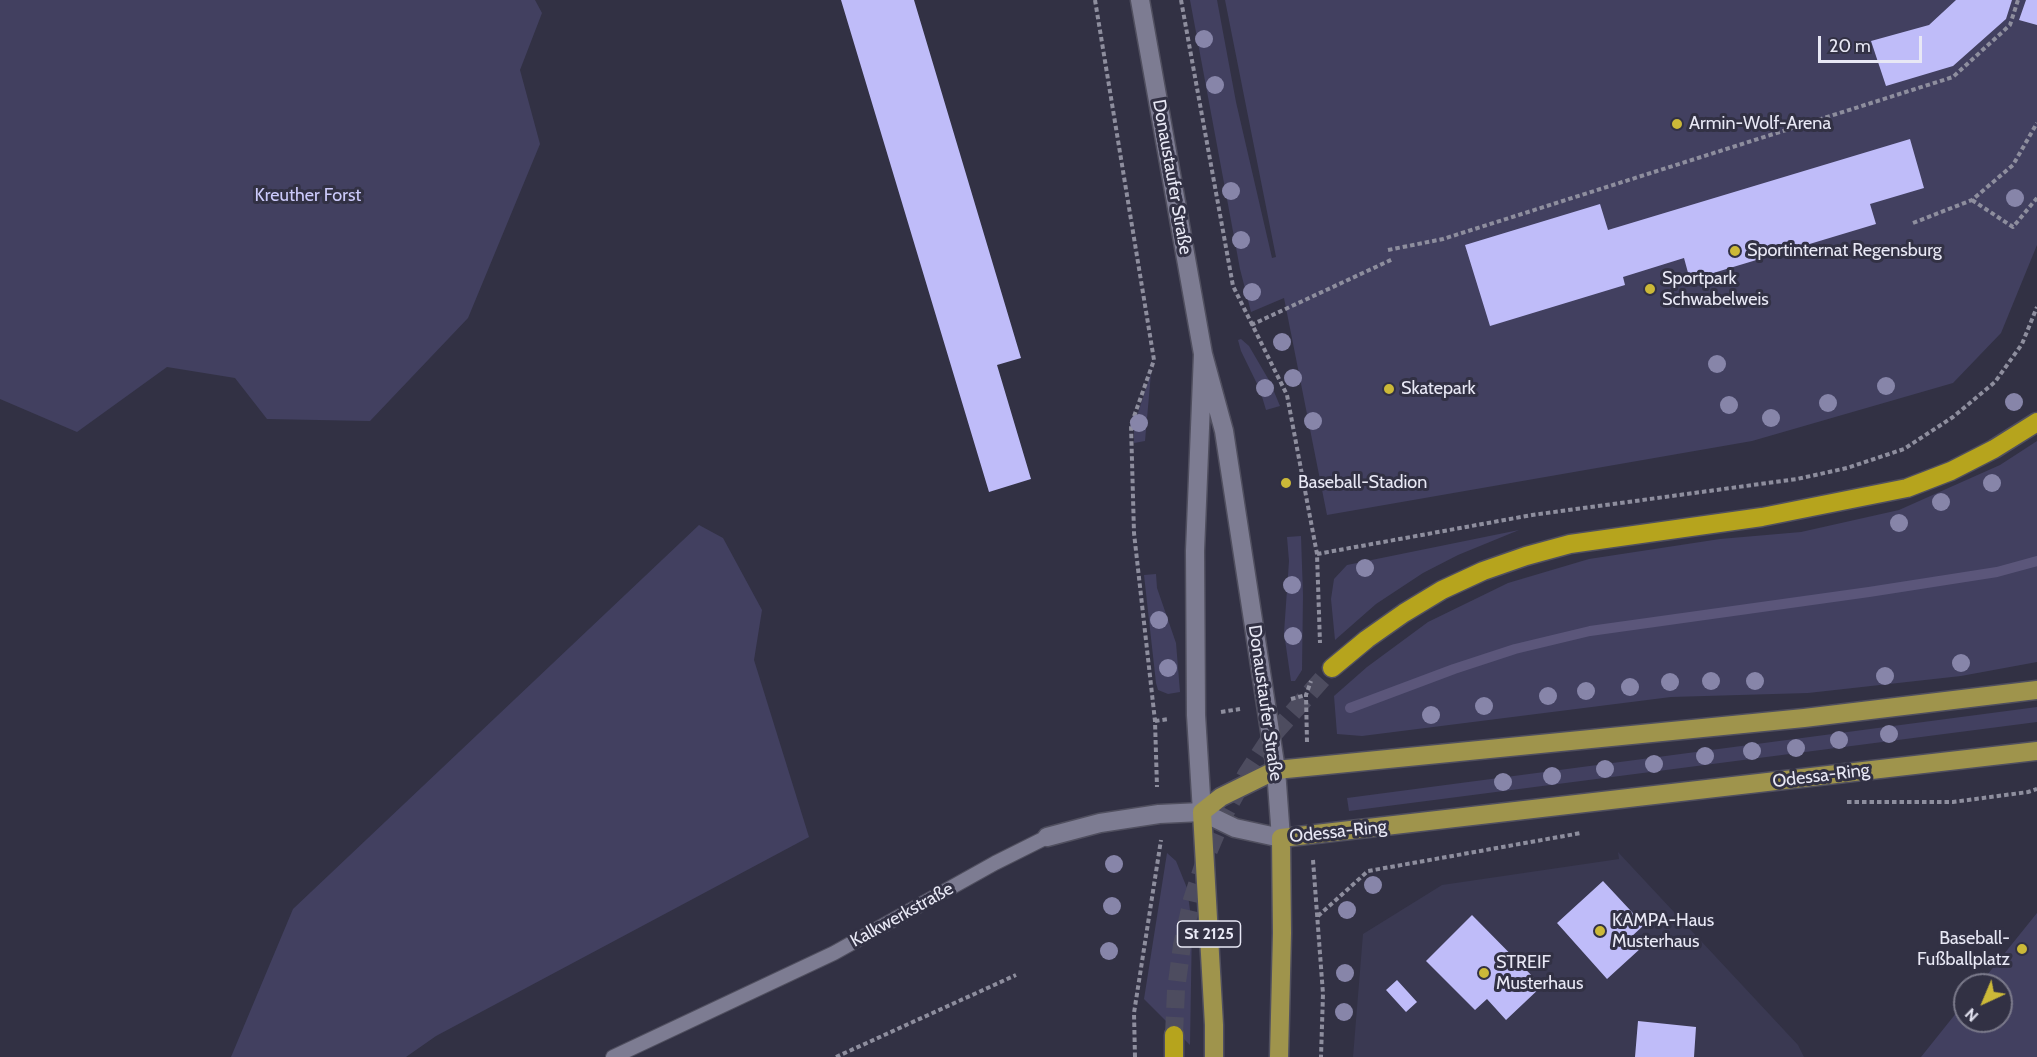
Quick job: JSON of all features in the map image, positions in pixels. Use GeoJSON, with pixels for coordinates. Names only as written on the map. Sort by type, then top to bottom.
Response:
{"type":"FeatureCollection","features":[{"type":"Feature","properties":{"kind":"highway"},"geometry":{"type":"LineString","coordinates":[[1332,668],[1367,639],[1442,590],[1515,559],[1570,544],[1762,518],[1907,488],[1951,471],[1994,449],[2037,422]]}},
{"type":"Feature","properties":{"kind":"highway"},"geometry":{"type":"LineString","coordinates":[[1174,1035],[1174,1057]]}},
{"type":"Feature","properties":{"kind":"main road","name":"Donaustaufer Straße"},"geometry":{"type":"LineString","coordinates":[[1140,0],[1203,354],[1224,432],[1276,770],[1281,838],[1282,933],[1279,1057]]}},
{"type":"Feature","properties":{"kind":"main road","name":"Donaustaufer Straße"},"geometry":{"type":"LineString","coordinates":[[1203,354],[1195,551],[1196,715],[1214,1057]]}},
{"type":"Feature","properties":{"kind":"main road"},"geometry":{"type":"LineString","coordinates":[[1202,812],[1221,797],[1276,770],[1804,718],[2037,690]]}},
{"type":"Feature","properties":{"kind":"main road","name":"Odessa-Ring"},"geometry":{"type":"LineString","coordinates":[[1202,812],[1235,828],[1281,838],[2037,752]]}},
{"type":"Feature","properties":{"kind":"main road","name":"Kalkwerkstraße"},"geometry":{"type":"LineString","coordinates":[[1047,837],[1100,823],[1158,814],[1202,812]]}},
{"type":"Feature","properties":{"kind":"lane","name":"Kalkwerkstraße"},"geometry":{"type":"LineString","coordinates":[[613,1057],[834,953],[995,863],[1047,837]]}},
{"type":"Feature","properties":{"kind":"path"},"geometry":{"type":"LineString","coordinates":[[1095,0],[1154,360],[1131,425],[1134,533],[1155,721],[1158,814],[1161,837],[1134,1013],[1135,1057]]}},
{"type":"Feature","properties":{"kind":"path"},"geometry":{"type":"LineString","coordinates":[[1181,0],[1233,286],[1287,395],[1317,554],[1320,645]]}},
{"type":"Feature","properties":{"kind":"path"},"geometry":{"type":"LineString","coordinates":[[1388,250],[1443,239],[1953,77],[2010,25],[2018,0]]}},
{"type":"Feature","properties":{"kind":"path"},"geometry":{"type":"LineString","coordinates":[[1913,223],[1972,200],[2013,165],[2037,123]]}},
{"type":"Feature","properties":{"kind":"path"},"geometry":{"type":"LineString","coordinates":[[1972,200],[2013,227],[2037,198]]}},
{"type":"Feature","properties":{"kind":"path"},"geometry":{"type":"LineString","coordinates":[[1251,325],[1393,259]]}},
{"type":"Feature","properties":{"kind":"path"},"geometry":{"type":"LineString","coordinates":[[1317,554],[1533,514],[1797,479],[1847,468],[1904,449],[1953,417],[1995,382],[2022,344],[2037,307]]}},
{"type":"Feature","properties":{"kind":"path"},"geometry":{"type":"LineString","coordinates":[[1308,767],[1306,695],[1313,675]]}},
{"type":"Feature","properties":{"kind":"path"},"geometry":{"type":"LineString","coordinates":[[1155,721],[1267,705],[1306,695]]}},
{"type":"Feature","properties":{"kind":"path"},"geometry":{"type":"LineString","coordinates":[[1847,802],[1953,802],[2037,789]]}},
{"type":"Feature","properties":{"kind":"path"},"geometry":{"type":"LineString","coordinates":[[1317,916],[1368,871],[1586,832]]}},
{"type":"Feature","properties":{"kind":"path"},"geometry":{"type":"LineString","coordinates":[[1312,835],[1323,994],[1321,1057]]}},
{"type":"Feature","properties":{"kind":"path"},"geometry":{"type":"LineString","coordinates":[[836,1057],[1016,975]]}},
{"type":"Feature","properties":{"kind":"shaded area"},"geometry":{"type":"Polygon","coordinates":[[[1618,852],[1798,1045],[1804,1057],[1353,1057],[1363,934],[1442,885],[1619,859],[1618,852]]]}},
{"type":"Feature","properties":{"kind":"green space","name":"Kreuther Forst"},"geometry":{"type":"Polygon","coordinates":[[[0,0],[535,0],[542,13],[520,70],[540,144],[468,318],[370,421],[267,419],[235,378],[167,367],[77,432],[0,399],[0,0]]]}},
{"type":"Feature","properties":{"kind":"green space","name":"Sportpark Schwabelweis"},"geometry":{"type":"Polygon","coordinates":[[[1190,0],[1217,0],[1236,102],[1272,258],[1276,257],[1225,0],[2037,0],[2037,245],[2001,333],[1953,383],[1752,441],[1327,515],[1284,298],[1251,312],[1240,269],[1190,0]]]}},
{"type":"Feature","properties":{"kind":"green space"},"geometry":{"type":"Polygon","coordinates":[[[1241,339],[1249,346],[1270,382],[1280,406],[1266,410],[1260,390],[1241,351],[1238,340],[1241,339]]]}},
{"type":"Feature","properties":{"kind":"green space"},"geometry":{"type":"Polygon","coordinates":[[[1151,373],[1145,441],[1134,443],[1134,425],[1151,373]]]}},
{"type":"Feature","properties":{"kind":"green space"},"geometry":{"type":"Polygon","coordinates":[[[2037,441],[2037,662],[1961,676],[1808,693],[1671,697],[1362,736],[1337,734],[1334,696],[1367,667],[1428,622],[1508,583],[1589,559],[1720,539],[1801,532],[1899,510],[2000,465],[2037,441]]]}},
{"type":"Feature","properties":{"kind":"green space"},"geometry":{"type":"Polygon","coordinates":[[[699,525],[723,538],[762,610],[754,660],[809,837],[436,1036],[406,1057],[231,1057],[293,909],[699,525]]]}},
{"type":"Feature","properties":{"kind":"green space"},"geometry":{"type":"Polygon","coordinates":[[[1519,530],[1458,555],[1423,573],[1376,604],[1335,640],[1331,599],[1334,579],[1347,565],[1519,530]]]}},
{"type":"Feature","properties":{"kind":"green space"},"geometry":{"type":"Polygon","coordinates":[[[1301,536],[1302,670],[1295,681],[1291,681],[1284,633],[1289,561],[1287,537],[1301,536]]]}},
{"type":"Feature","properties":{"kind":"green space"},"geometry":{"type":"Polygon","coordinates":[[[1156,574],[1157,588],[1176,643],[1180,692],[1168,694],[1158,690],[1156,683],[1144,575],[1156,574]]]}},
{"type":"Feature","properties":{"kind":"green space"},"geometry":{"type":"Polygon","coordinates":[[[2037,707],[2037,722],[1349,811],[1347,798],[2037,707]]]}},
{"type":"Feature","properties":{"kind":"green space"},"geometry":{"type":"Polygon","coordinates":[[[1167,853],[1176,861],[1187,888],[1192,925],[1190,1045],[1144,999],[1167,853]]]}},
{"type":"Feature","properties":{"kind":"green space","name":"Baseball- Fußballplatz"},"geometry":{"type":"Polygon","coordinates":[[[2037,913],[2037,1057],[1921,1057],[1953,1017],[1953,1033],[2013,1033],[2013,973],[1989,973],[2037,913]]]}},
{"type":"Feature","properties":{"kind":"building"},"geometry":{"type":"Polygon","coordinates":[[[841,0],[914,0],[1021,358],[997,365],[1031,479],[989,492],[841,0]]]}},
{"type":"Feature","properties":{"kind":"building"},"geometry":{"type":"Polygon","coordinates":[[[1956,0],[2012,0],[2006,19],[1953,66],[1886,86],[1871,41],[1929,25],[1956,0]]]}},
{"type":"Feature","properties":{"kind":"building"},"geometry":{"type":"Polygon","coordinates":[[[2026,0],[2037,0],[2037,25],[2019,20],[2026,0]]]}},
{"type":"Feature","properties":{"kind":"building"},"geometry":{"type":"Polygon","coordinates":[[[1910,139],[1924,188],[1870,204],[1876,224],[1690,280],[1684,258],[1623,277],[1625,285],[1490,326],[1465,245],[1600,204],[1608,230],[1910,139]]]}},
{"type":"Feature","properties":{"kind":"building","name":"KAMPA-Haus Musterhaus"},"geometry":{"type":"Polygon","coordinates":[[[1603,881],[1644,925],[1631,937],[1641,948],[1607,979],[1557,923],[1603,881]]]}},
{"type":"Feature","properties":{"kind":"building","name":"STREIF Musterhaus"},"geometry":{"type":"Polygon","coordinates":[[[1472,915],[1542,986],[1506,1020],[1487,999],[1475,1010],[1426,961],[1472,915]]]}},
{"type":"Feature","properties":{"kind":"building"},"geometry":{"type":"Polygon","coordinates":[[[1397,980],[1417,1002],[1406,1012],[1386,990],[1397,980]]]}},
{"type":"Feature","properties":{"kind":"building"},"geometry":{"type":"Polygon","coordinates":[[[1638,1021],[1696,1027],[1694,1057],[1635,1057],[1638,1021]]]}},
{"type":"Feature","properties":{"kind":"waterway"},"geometry":{"type":"LineString","coordinates":[[1350,708],[1515,649],[1590,631],[1997,572],[2037,561]]}},
{"type":"Feature","properties":{"kind":"tunnel"},"geometry":{"type":"LineString","coordinates":[[1174,1035],[1176,990],[1182,945],[1192,900],[1206,857],[1224,815],[1246,775],[1271,737],[1332,668]]}},
{"type":"Feature","properties":{"kind":"place","name":"Armin-Wolf-Arena"},"geometry":{"type":"Point","coordinates":[1677,124]}},
{"type":"Feature","properties":{"kind":"place","name":"Sportinternat Regensburg"},"geometry":{"type":"Point","coordinates":[1735,251]}},
{"type":"Feature","properties":{"kind":"place","name":"Sportpark Schwabelweis"},"geometry":{"type":"Point","coordinates":[1650,289]}},
{"type":"Feature","properties":{"kind":"place","name":"Skatepark"},"geometry":{"type":"Point","coordinates":[1389,389]}},
{"type":"Feature","properties":{"kind":"place","name":"Baseball-Stadion"},"geometry":{"type":"Point","coordinates":[1286,483]}},
{"type":"Feature","properties":{"kind":"place","name":"KAMPA-Haus Musterhaus"},"geometry":{"type":"Point","coordinates":[1600,931]}},
{"type":"Feature","properties":{"kind":"place","name":"Baseball- Fußballplatz"},"geometry":{"type":"Point","coordinates":[2022,949]}},
{"type":"Feature","properties":{"kind":"place","name":"STREIF Musterhaus"},"geometry":{"type":"Point","coordinates":[1484,973]}}]}
